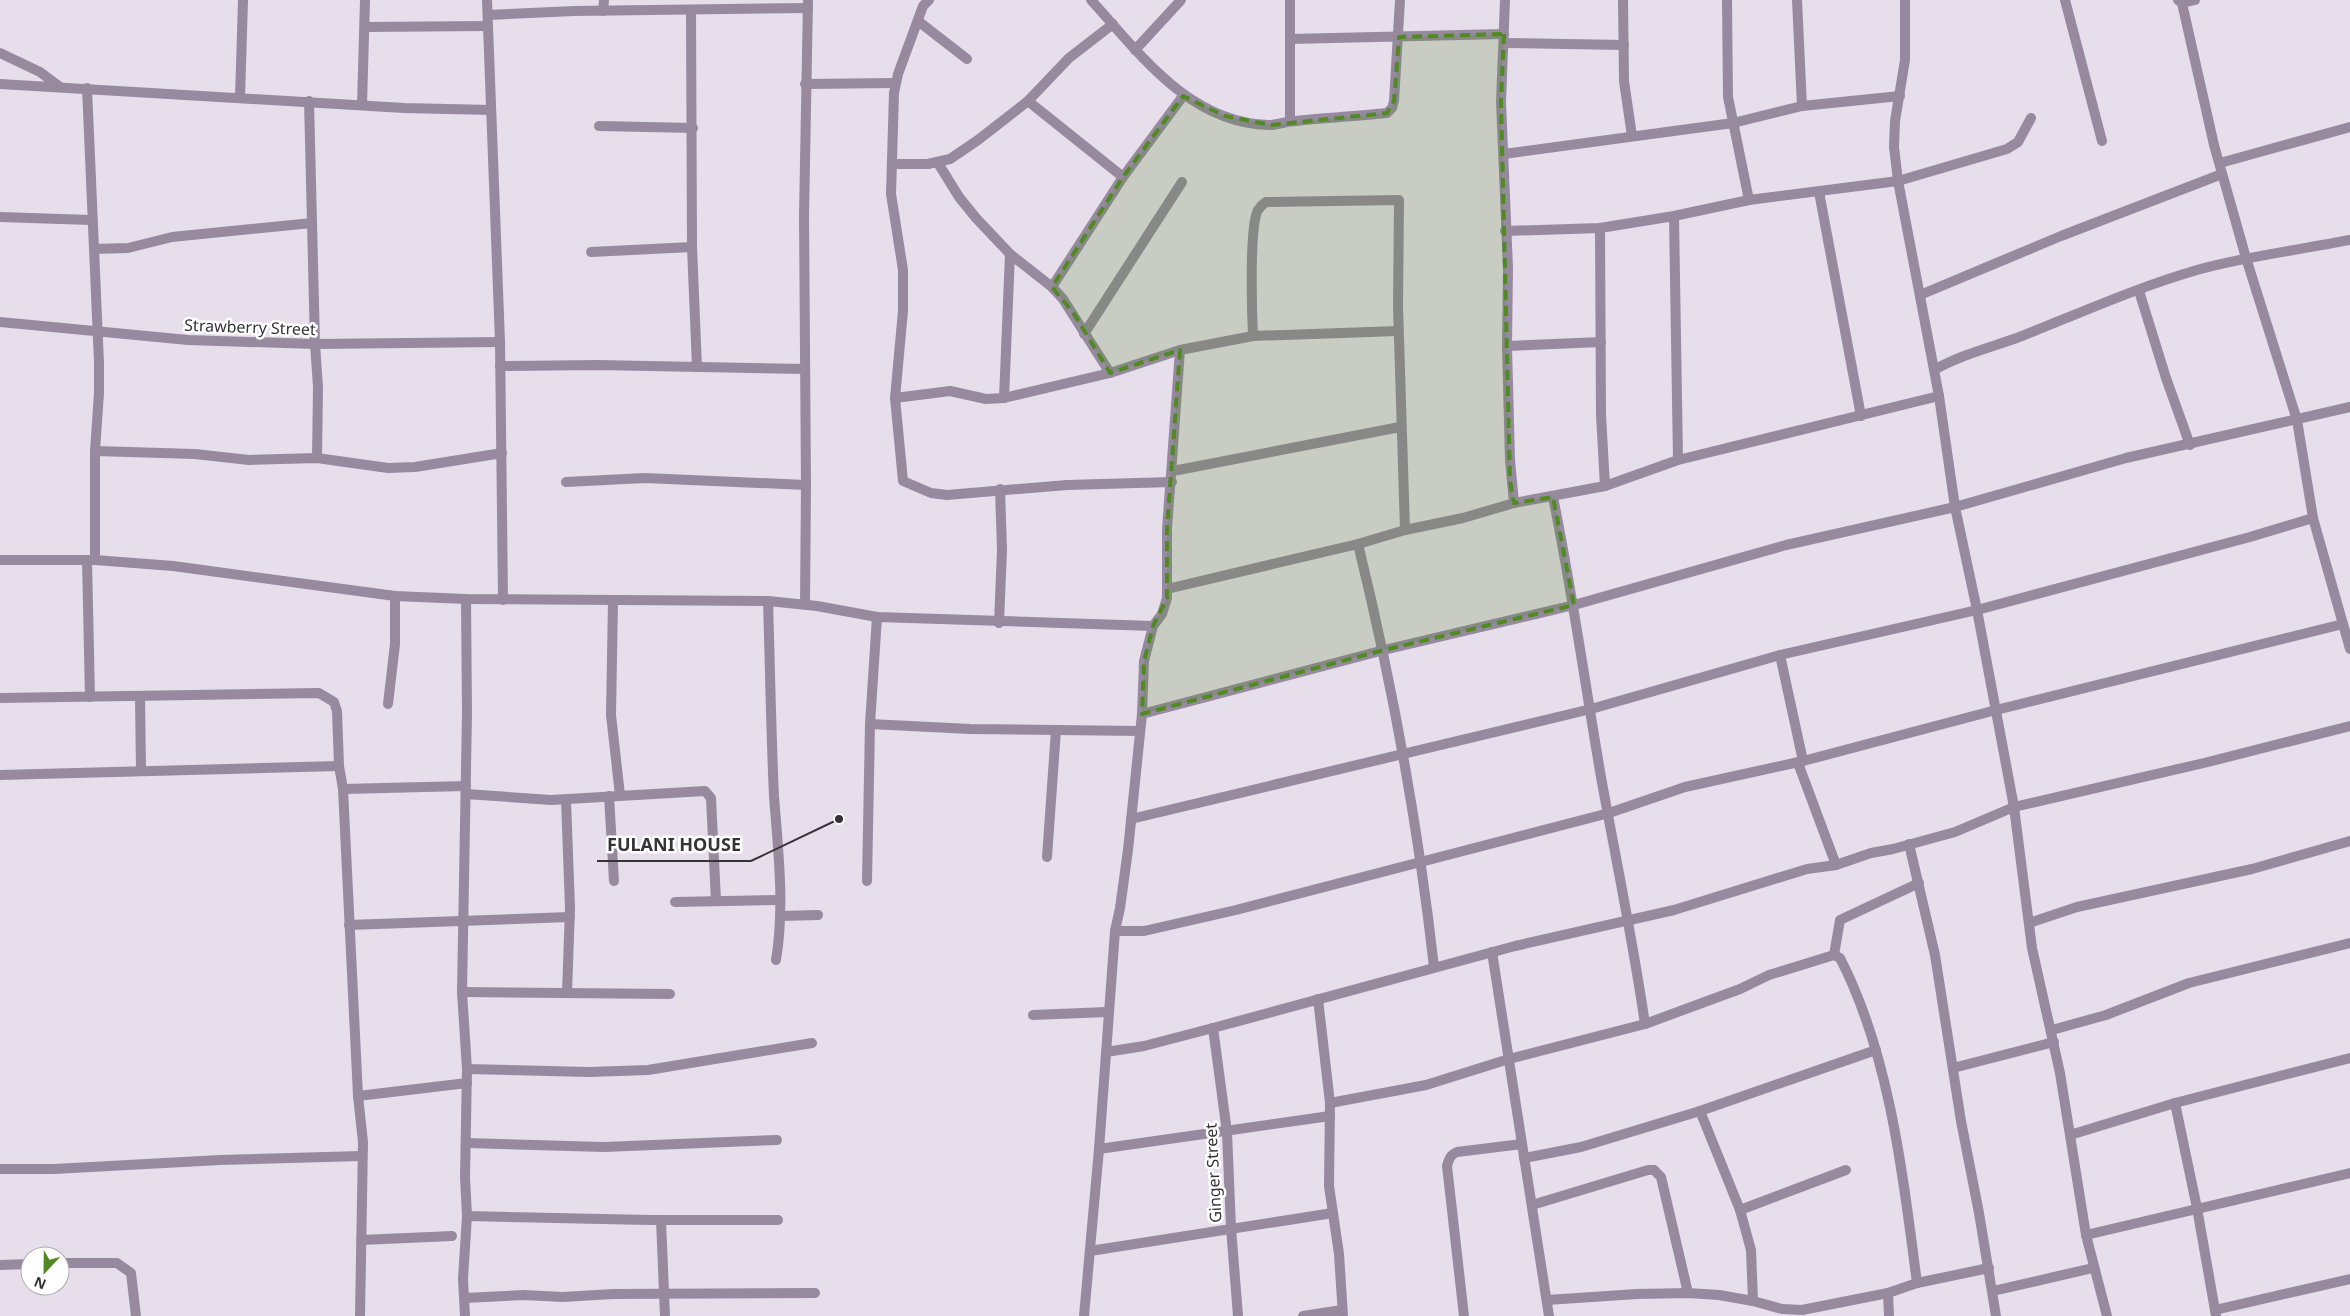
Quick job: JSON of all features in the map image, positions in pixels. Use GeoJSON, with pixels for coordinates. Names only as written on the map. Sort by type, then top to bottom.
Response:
{"type":"FeatureCollection","features":[{"type":"Feature","properties":{"kind":"street"},"geometry":{"type":"LineString","coordinates":[[240,98],[243,0]]}},
{"type":"Feature","properties":{"kind":"street"},"geometry":{"type":"LineString","coordinates":[[362,105],[365,0]]}},
{"type":"Feature","properties":{"kind":"street"},"geometry":{"type":"LineString","coordinates":[[487,0],[500,342],[503,600]]}},
{"type":"Feature","properties":{"kind":"street"},"geometry":{"type":"LineString","coordinates":[[603,11],[604,0]]}},
{"type":"Feature","properties":{"kind":"street"},"geometry":{"type":"LineString","coordinates":[[1091,0],[1153,69],[1184,96],[1225,116],[1271,125],[1290,121],[1387,113],[1392,108],[1394,101],[1400,0]]}},
{"type":"Feature","properties":{"kind":"street"},"geometry":{"type":"LineString","coordinates":[[1136,50],[1181,0]]}},
{"type":"Feature","properties":{"kind":"street"},"geometry":{"type":"LineString","coordinates":[[1290,0],[1290,121]]}},
{"type":"Feature","properties":{"kind":"street"},"geometry":{"type":"LineString","coordinates":[[1505,0],[1501,102],[1508,295],[1507,346],[1510,480],[1514,502]]}},
{"type":"Feature","properties":{"kind":"street"},"geometry":{"type":"LineString","coordinates":[[1623,0],[1624,81],[1632,136]]}},
{"type":"Feature","properties":{"kind":"street"},"geometry":{"type":"LineString","coordinates":[[1727,0],[1728,91],[1749,200]]}},
{"type":"Feature","properties":{"kind":"street"},"geometry":{"type":"LineString","coordinates":[[1797,0],[1802,106]]}},
{"type":"Feature","properties":{"kind":"street"},"geometry":{"type":"LineString","coordinates":[[1905,0],[1905,60],[1895,121],[1894,147],[1898,181],[1939,396],[1955,507],[1977,610],[2014,807],[2029,923],[2039,982],[2052,1030],[2086,1235],[2093,1268],[2107,1316]]}},
{"type":"Feature","properties":{"kind":"street"},"geometry":{"type":"LineString","coordinates":[[2065,0],[2102,141]]}},
{"type":"Feature","properties":{"kind":"street"},"geometry":{"type":"LineString","coordinates":[[2195,0],[2180,2],[2198,78],[2222,174],[2246,258],[2297,420],[2313,518],[2350,649]]}},
{"type":"Feature","properties":{"kind":"street"},"geometry":{"type":"LineString","coordinates":[[924,2],[895,83],[890,194],[903,270],[903,311],[895,398],[903,482],[940,495],[1000,489],[1172,482]]}},
{"type":"Feature","properties":{"kind":"street"},"geometry":{"type":"LineString","coordinates":[[488,15],[691,10],[808,4],[805,84],[805,604]]}},
{"type":"Feature","properties":{"kind":"street"},"geometry":{"type":"LineString","coordinates":[[691,10],[693,128],[692,247],[697,367]]}},
{"type":"Feature","properties":{"kind":"street"},"geometry":{"type":"LineString","coordinates":[[918,21],[967,59]]}},
{"type":"Feature","properties":{"kind":"street"},"geometry":{"type":"LineString","coordinates":[[892,164],[938,163],[950,159],[978,140],[1028,100],[1081,47],[1113,24]]}},
{"type":"Feature","properties":{"kind":"street"},"geometry":{"type":"LineString","coordinates":[[365,26],[488,26]]}},
{"type":"Feature","properties":{"kind":"street"},"geometry":{"type":"LineString","coordinates":[[1290,39],[1504,38],[1624,45]]}},
{"type":"Feature","properties":{"kind":"street"},"geometry":{"type":"LineString","coordinates":[[0,53],[40,72],[60,87]]}},
{"type":"Feature","properties":{"kind":"street"},"geometry":{"type":"LineString","coordinates":[[805,84],[895,83]]}},
{"type":"Feature","properties":{"kind":"street"},"geometry":{"type":"LineString","coordinates":[[0,84],[362,105],[491,110]]}},
{"type":"Feature","properties":{"kind":"street"},"geometry":{"type":"LineString","coordinates":[[87,88],[99,392],[91,560],[90,697]]}},
{"type":"Feature","properties":{"kind":"street"},"geometry":{"type":"LineString","coordinates":[[1052,287],[1123,177],[1184,96]]}},
{"type":"Feature","properties":{"kind":"street"},"geometry":{"type":"LineString","coordinates":[[1504,154],[1733,123],[1802,106],[1900,96]]}},
{"type":"Feature","properties":{"kind":"street"},"geometry":{"type":"LineString","coordinates":[[1028,100],[1123,177]]}},
{"type":"Feature","properties":{"kind":"street"},"geometry":{"type":"LineString","coordinates":[[310,102],[315,344],[318,387],[317,458]]}},
{"type":"Feature","properties":{"kind":"street"},"geometry":{"type":"LineString","coordinates":[[1505,231],[1600,228],[1674,216],[1749,200],[1898,181],[2007,149],[2018,142],[2031,118]]}},
{"type":"Feature","properties":{"kind":"street"},"geometry":{"type":"LineString","coordinates":[[599,126],[693,128]]}},
{"type":"Feature","properties":{"kind":"street"},"geometry":{"type":"LineString","coordinates":[[2220,163],[2350,127]]}},
{"type":"Feature","properties":{"kind":"street"},"geometry":{"type":"LineString","coordinates":[[938,163],[959,197],[1010,254],[1052,287],[1074,314],[1084,334],[1110,373]]}},
{"type":"Feature","properties":{"kind":"street"},"geometry":{"type":"LineString","coordinates":[[1920,295],[2061,236],[2222,174]]}},
{"type":"Feature","properties":{"kind":"street"},"geometry":{"type":"LineString","coordinates":[[1084,334],[1182,182]]}},
{"type":"Feature","properties":{"kind":"street"},"geometry":{"type":"LineString","coordinates":[[1819,192],[1861,416]]}},
{"type":"Feature","properties":{"kind":"street"},"geometry":{"type":"LineString","coordinates":[[1253,336],[1251,304],[1255,220],[1258,210],[1266,202],[1399,200],[1398,331],[1405,530]]}},
{"type":"Feature","properties":{"kind":"street"},"geometry":{"type":"LineString","coordinates":[[1674,216],[1678,460]]}},
{"type":"Feature","properties":{"kind":"street"},"geometry":{"type":"LineString","coordinates":[[0,217],[91,220]]}},
{"type":"Feature","properties":{"kind":"street"},"geometry":{"type":"LineString","coordinates":[[94,249],[128,248],[172,237],[312,223]]}},
{"type":"Feature","properties":{"kind":"street"},"geometry":{"type":"LineString","coordinates":[[1600,228],[1601,415],[1605,486]]}},
{"type":"Feature","properties":{"kind":"street"},"geometry":{"type":"LineString","coordinates":[[1934,370],[1957,357],[2016,338],[2195,271],[2246,258],[2350,240]]}},
{"type":"Feature","properties":{"kind":"street"},"geometry":{"type":"LineString","coordinates":[[591,252],[692,247]]}},
{"type":"Feature","properties":{"kind":"street"},"geometry":{"type":"LineString","coordinates":[[1004,398],[1010,254]]}},
{"type":"Feature","properties":{"kind":"street"},"geometry":{"type":"LineString","coordinates":[[2139,291],[2166,378],[2190,445]]}},
{"type":"Feature","properties":{"kind":"street","name":"Strawberry Street"},"geometry":{"type":"LineString","coordinates":[[0,322],[149,338],[315,344],[500,342]]}},
{"type":"Feature","properties":{"kind":"street"},"geometry":{"type":"LineString","coordinates":[[895,398],[950,391],[986,399],[1004,398],[1110,373],[1180,350],[1253,336],[1398,331]]}},
{"type":"Feature","properties":{"kind":"street"},"geometry":{"type":"LineString","coordinates":[[1507,346],[1601,342]]}},
{"type":"Feature","properties":{"kind":"street"},"geometry":{"type":"LineString","coordinates":[[1084,1316],[1099,1150],[1107,1012],[1115,930],[1121,900],[1142,714],[1144,661],[1153,626],[1165,605],[1167,529],[1173,471],[1180,350]]}},
{"type":"Feature","properties":{"kind":"street"},"geometry":{"type":"LineString","coordinates":[[500,366],[597,365],[805,369]]}},
{"type":"Feature","properties":{"kind":"street"},"geometry":{"type":"LineString","coordinates":[[1166,589],[1358,544],[1405,530],[1463,518],[1514,502],[1605,486],[1678,460],[1939,396]]}},
{"type":"Feature","properties":{"kind":"street"},"geometry":{"type":"LineString","coordinates":[[1142,714],[1384,650],[1574,605],[1786,545],[1955,507],[2126,458],[2190,445],[2350,407]]}},
{"type":"Feature","properties":{"kind":"street"},"geometry":{"type":"LineString","coordinates":[[1173,471],[1400,428]]}},
{"type":"Feature","properties":{"kind":"street"},"geometry":{"type":"LineString","coordinates":[[95,451],[185,454],[249,460],[317,458],[361,465],[415,467],[502,453]]}},
{"type":"Feature","properties":{"kind":"street"},"geometry":{"type":"LineString","coordinates":[[566,482],[644,478],[806,485]]}},
{"type":"Feature","properties":{"kind":"street"},"geometry":{"type":"LineString","coordinates":[[999,623],[1002,550],[1000,489]]}},
{"type":"Feature","properties":{"kind":"street"},"geometry":{"type":"LineString","coordinates":[[1553,496],[1574,605],[1646,1024]]}},
{"type":"Feature","properties":{"kind":"street"},"geometry":{"type":"LineString","coordinates":[[1130,819],[1591,709],[1780,655],[1977,610],[2250,537],[2313,518]]}},
{"type":"Feature","properties":{"kind":"street"},"geometry":{"type":"LineString","coordinates":[[1358,544],[1384,650],[1427,899],[1434,967]]}},
{"type":"Feature","properties":{"kind":"street"},"geometry":{"type":"LineString","coordinates":[[0,560],[91,560],[173,566],[395,596],[466,600],[768,601],[805,604],[877,617],[999,623],[1153,626]]}},
{"type":"Feature","properties":{"kind":"street"},"geometry":{"type":"LineString","coordinates":[[388,704],[395,644],[395,596]]}},
{"type":"Feature","properties":{"kind":"street"},"geometry":{"type":"LineString","coordinates":[[465,1316],[463,1279],[467,1216],[465,1177],[467,1069],[462,992],[466,790],[466,600]]}},
{"type":"Feature","properties":{"kind":"street"},"geometry":{"type":"LineString","coordinates":[[613,600],[612,715],[620,795]]}},
{"type":"Feature","properties":{"kind":"street"},"geometry":{"type":"LineString","coordinates":[[768,601],[770,721],[780,900],[776,960]]}},
{"type":"Feature","properties":{"kind":"street"},"geometry":{"type":"LineString","coordinates":[[866,881],[870,724],[877,617]]}},
{"type":"Feature","properties":{"kind":"street"},"geometry":{"type":"LineString","coordinates":[[1115,930],[1144,931],[1177,924],[1609,813],[1685,787],[1800,762],[1996,710],[2343,624]]}},
{"type":"Feature","properties":{"kind":"street"},"geometry":{"type":"LineString","coordinates":[[1780,655],[1800,762],[1836,865]]}},
{"type":"Feature","properties":{"kind":"street"},"geometry":{"type":"LineString","coordinates":[[0,698],[320,693],[334,702],[337,711],[339,766],[343,789],[362,1156],[360,1316]]}},
{"type":"Feature","properties":{"kind":"street"},"geometry":{"type":"LineString","coordinates":[[140,697],[141,771]]}},
{"type":"Feature","properties":{"kind":"street"},"geometry":{"type":"LineString","coordinates":[[870,724],[1140,731]]}},
{"type":"Feature","properties":{"kind":"street"},"geometry":{"type":"LineString","coordinates":[[1106,1052],[1144,1046],[1492,952],[1629,921],[1807,869],[1836,865],[1871,853],[1955,832],[2014,807],[2204,763],[2350,726]]}},
{"type":"Feature","properties":{"kind":"street"},"geometry":{"type":"LineString","coordinates":[[1047,857],[1056,730]]}},
{"type":"Feature","properties":{"kind":"street"},"geometry":{"type":"LineString","coordinates":[[0,775],[339,766]]}},
{"type":"Feature","properties":{"kind":"street"},"geometry":{"type":"LineString","coordinates":[[343,789],[466,790],[566,800],[620,795],[705,791],[709,793],[716,901]]}},
{"type":"Feature","properties":{"kind":"street"},"geometry":{"type":"LineString","coordinates":[[609,796],[614,881]]}},
{"type":"Feature","properties":{"kind":"street"},"geometry":{"type":"LineString","coordinates":[[566,800],[570,917],[567,993]]}},
{"type":"Feature","properties":{"kind":"street"},"geometry":{"type":"LineString","coordinates":[[2029,923],[2077,907],[2252,869],[2350,841]]}},
{"type":"Feature","properties":{"kind":"street"},"geometry":{"type":"LineString","coordinates":[[1909,844],[1935,955],[1952,1068],[1996,1316]]}},
{"type":"Feature","properties":{"kind":"street"},"geometry":{"type":"LineString","coordinates":[[1834,955],[1840,920],[1919,883]]}},
{"type":"Feature","properties":{"kind":"street"},"geometry":{"type":"LineString","coordinates":[[675,902],[780,900]]}},
{"type":"Feature","properties":{"kind":"street"},"geometry":{"type":"LineString","coordinates":[[780,916],[818,914]]}},
{"type":"Feature","properties":{"kind":"street"},"geometry":{"type":"LineString","coordinates":[[349,925],[570,917]]}},
{"type":"Feature","properties":{"kind":"street"},"geometry":{"type":"LineString","coordinates":[[2052,1030],[2106,1015],[2189,983],[2350,943]]}},
{"type":"Feature","properties":{"kind":"street"},"geometry":{"type":"LineString","coordinates":[[1492,952],[1549,1316]]}},
{"type":"Feature","properties":{"kind":"street"},"geometry":{"type":"LineString","coordinates":[[1330,1103],[1426,1085],[1509,1059],[1646,1024],[1740,989],[1768,975],[1834,955],[1840,958],[1864,1012],[1887,1091],[1906,1200],[1917,1283]]}},
{"type":"Feature","properties":{"kind":"street"},"geometry":{"type":"LineString","coordinates":[[462,992],[670,994]]}},
{"type":"Feature","properties":{"kind":"street"},"geometry":{"type":"LineString","coordinates":[[1303,1316],[1343,1313],[1339,1254],[1329,1186],[1330,1103],[1318,999]]}},
{"type":"Feature","properties":{"kind":"street"},"geometry":{"type":"LineString","coordinates":[[1033,1015],[1107,1012]]}},
{"type":"Feature","properties":{"kind":"street","name":"Ginger Street"},"geometry":{"type":"LineString","coordinates":[[1213,1028],[1227,1132],[1231,1228],[1238,1316]]}},
{"type":"Feature","properties":{"kind":"street"},"geometry":{"type":"LineString","coordinates":[[1952,1068],[2054,1042]]}},
{"type":"Feature","properties":{"kind":"street"},"geometry":{"type":"LineString","coordinates":[[467,1069],[589,1072],[648,1070],[812,1043]]}},
{"type":"Feature","properties":{"kind":"street"},"geometry":{"type":"LineString","coordinates":[[1524,1158],[1581,1147],[1700,1112],[1876,1050]]}},
{"type":"Feature","properties":{"kind":"street"},"geometry":{"type":"LineString","coordinates":[[2070,1134],[2175,1103],[2350,1058]]}},
{"type":"Feature","properties":{"kind":"street"},"geometry":{"type":"LineString","coordinates":[[358,1096],[467,1083]]}},
{"type":"Feature","properties":{"kind":"street"},"geometry":{"type":"LineString","coordinates":[[2175,1103],[2197,1208],[2215,1313],[2350,1279]]}},
{"type":"Feature","properties":{"kind":"street"},"geometry":{"type":"LineString","coordinates":[[1700,1112],[1740,1210],[1751,1250],[1753,1301]]}},
{"type":"Feature","properties":{"kind":"street"},"geometry":{"type":"LineString","coordinates":[[1099,1150],[1330,1116]]}},
{"type":"Feature","properties":{"kind":"street"},"geometry":{"type":"LineString","coordinates":[[466,1143],[604,1147],[777,1140]]}},
{"type":"Feature","properties":{"kind":"street"},"geometry":{"type":"LineString","coordinates":[[1464,1316],[1447,1166],[1448,1159],[1451,1154],[1457,1152],[1522,1144]]}},
{"type":"Feature","properties":{"kind":"street"},"geometry":{"type":"LineString","coordinates":[[0,1169],[54,1169],[220,1160],[362,1156]]}},
{"type":"Feature","properties":{"kind":"street"},"geometry":{"type":"LineString","coordinates":[[1532,1205],[1654,1170],[1661,1177],[1688,1293]]}},
{"type":"Feature","properties":{"kind":"street"},"geometry":{"type":"LineString","coordinates":[[1740,1210],[1846,1170]]}},
{"type":"Feature","properties":{"kind":"street"},"geometry":{"type":"LineString","coordinates":[[2086,1235],[2350,1173]]}},
{"type":"Feature","properties":{"kind":"street"},"geometry":{"type":"LineString","coordinates":[[1090,1251],[1333,1213]]}},
{"type":"Feature","properties":{"kind":"street"},"geometry":{"type":"LineString","coordinates":[[467,1216],[661,1220],[778,1220]]}},
{"type":"Feature","properties":{"kind":"street"},"geometry":{"type":"LineString","coordinates":[[661,1220],[665,1316]]}},
{"type":"Feature","properties":{"kind":"street"},"geometry":{"type":"LineString","coordinates":[[361,1240],[452,1236]]}},
{"type":"Feature","properties":{"kind":"street"},"geometry":{"type":"LineString","coordinates":[[70,1263],[117,1263],[132,1274],[136,1316]]}},
{"type":"Feature","properties":{"kind":"street"},"geometry":{"type":"LineString","coordinates":[[0,1265],[20,1264]]}},
{"type":"Feature","properties":{"kind":"street"},"geometry":{"type":"LineString","coordinates":[[1547,1300],[1637,1294],[1719,1294],[1753,1301],[1782,1313],[1888,1293],[1917,1283],[1989,1268]]}},
{"type":"Feature","properties":{"kind":"street"},"geometry":{"type":"LineString","coordinates":[[1993,1291],[2093,1268]]}},
{"type":"Feature","properties":{"kind":"street"},"geometry":{"type":"LineString","coordinates":[[465,1298],[524,1295],[563,1297],[815,1293]]}},
{"type":"Feature","properties":{"kind":"street"},"geometry":{"type":"LineString","coordinates":[[1888,1293],[1889,1316]]}},
{"type":"Feature","properties":{"kind":"highlighted area"},"geometry":{"type":"Polygon","coordinates":[[[1504,34],[1501,102],[1510,480],[1514,503],[1553,497],[1574,605],[1384,650],[1142,714],[1144,661],[1153,626],[1167,598],[1167,529],[1180,350],[1110,373],[1074,314],[1052,287],[1123,177],[1183,96],[1225,116],[1271,125],[1387,113],[1394,101],[1399,37],[1504,34]]]}},
{"type":"Feature","properties":{"kind":"place","name":"FULANI HOUSE"},"geometry":{"type":"Point","coordinates":[839,819]}}]}
